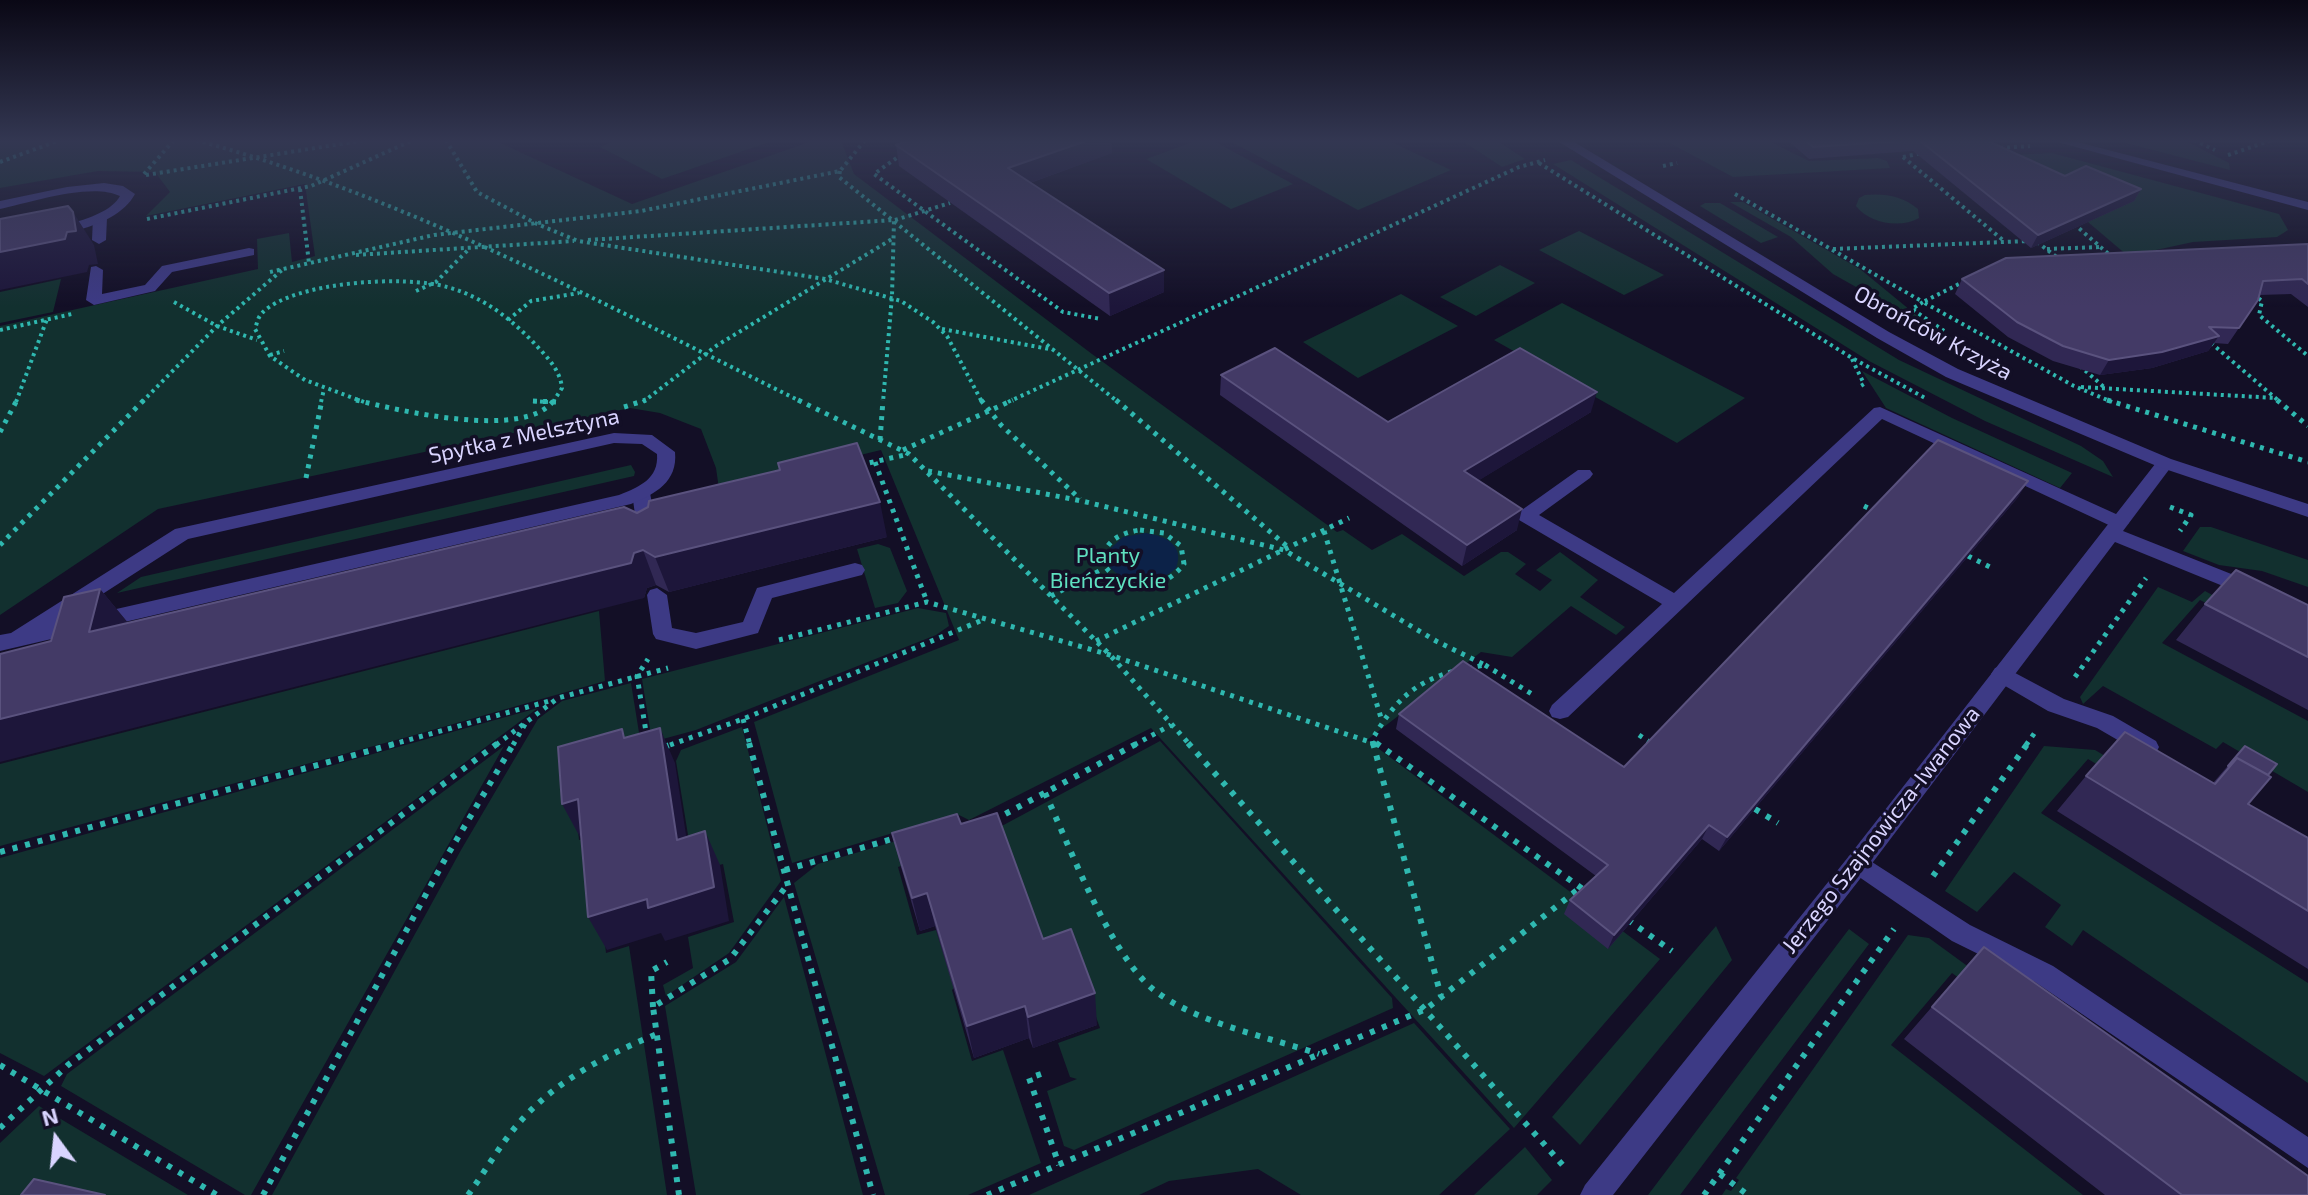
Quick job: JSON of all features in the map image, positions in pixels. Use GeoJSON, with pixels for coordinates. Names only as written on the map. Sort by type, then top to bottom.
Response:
{"type":"FeatureCollection","features":[{"type":"Feature","properties":{"kind":"street"},"geometry":{"type":"LineString","coordinates":[[0,205],[50,196]]}},
{"type":"Feature","properties":{"kind":"street"},"geometry":{"type":"LineString","coordinates":[[0,240],[100,229],[122,207],[128,196]]}},
{"type":"Feature","properties":{"kind":"street","name":"Obrońców Krzyża"},"geometry":{"type":"LineString","coordinates":[[1655,196],[1931,362],[1979,386],[2165,463],[2308,511]]}},
{"type":"Feature","properties":{"kind":"street"},"geometry":{"type":"LineString","coordinates":[[2269,196],[2308,206]]}},
{"type":"Feature","properties":{"kind":"street"},"geometry":{"type":"LineString","coordinates":[[96,270],[94,300],[150,288],[167,269],[249,252]]}},
{"type":"Feature","properties":{"kind":"street"},"geometry":{"type":"LineString","coordinates":[[1560,711],[1880,412],[2116,528],[2164,555],[2278,599]]}},
{"type":"Feature","properties":{"kind":"street","name":"Spytka z Melsztyna"},"geometry":{"type":"LineString","coordinates":[[631,437],[658,444],[666,452],[668,462],[665,473],[655,484],[624,500],[9,641],[182,534],[614,438],[631,437]]}},
{"type":"Feature","properties":{"kind":"street","name":"Jerzego Szajnowicza-Iwanowa"},"geometry":{"type":"LineString","coordinates":[[1595,1195],[1858,863],[2165,463]]}},
{"type":"Feature","properties":{"kind":"street"},"geometry":{"type":"LineString","coordinates":[[1584,474],[1526,516],[1676,603]]}},
{"type":"Feature","properties":{"kind":"street"},"geometry":{"type":"LineString","coordinates":[[641,493],[649,539]]}},
{"type":"Feature","properties":{"kind":"street"},"geometry":{"type":"LineString","coordinates":[[657,595],[663,634],[696,641],[751,628],[764,593],[855,570]]}},
{"type":"Feature","properties":{"kind":"street"},"geometry":{"type":"LineString","coordinates":[[2002,674],[2056,705],[2105,722],[2173,761]]}},
{"type":"Feature","properties":{"kind":"street"},"geometry":{"type":"LineString","coordinates":[[1858,863],[1961,933],[2044,974],[2308,1154]]}},
{"type":"Feature","properties":{"kind":"path"},"geometry":{"type":"LineString","coordinates":[[100,229],[266,196]]}},
{"type":"Feature","properties":{"kind":"path"},"geometry":{"type":"LineString","coordinates":[[301,196],[309,263],[454,233],[641,211],[717,196]]}},
{"type":"Feature","properties":{"kind":"path"},"geometry":{"type":"LineString","coordinates":[[359,196],[488,247],[909,454],[1110,655],[1567,1170]]}},
{"type":"Feature","properties":{"kind":"path"},"geometry":{"type":"LineString","coordinates":[[484,196],[537,224],[578,241],[825,279],[892,296],[922,311],[960,354],[989,412],[1082,501]]}},
{"type":"Feature","properties":{"kind":"path"},"geometry":{"type":"LineString","coordinates":[[863,196],[1079,368],[1287,549],[1339,585],[1436,641],[1485,665],[1560,711]]}},
{"type":"Feature","properties":{"kind":"path"},"geometry":{"type":"LineString","coordinates":[[903,196],[1063,312],[1101,319]]}},
{"type":"Feature","properties":{"kind":"path"},"geometry":{"type":"LineString","coordinates":[[903,450],[1456,196]]}},
{"type":"Feature","properties":{"kind":"path"},"geometry":{"type":"LineString","coordinates":[[1738,196],[2074,386],[2127,408],[2308,462]]}},
{"type":"Feature","properties":{"kind":"path"},"geometry":{"type":"LineString","coordinates":[[1950,196],[2005,242]]}},
{"type":"Feature","properties":{"kind":"path"},"geometry":{"type":"LineString","coordinates":[[338,257],[894,220],[950,203]]}},
{"type":"Feature","properties":{"kind":"path"},"geometry":{"type":"LineString","coordinates":[[2065,216],[2117,262]]}},
{"type":"Feature","properties":{"kind":"path"},"geometry":{"type":"LineString","coordinates":[[880,440],[892,296],[894,220]]}},
{"type":"Feature","properties":{"kind":"path"},"geometry":{"type":"LineString","coordinates":[[610,410],[640,404],[705,354],[893,239]]}},
{"type":"Feature","properties":{"kind":"path"},"geometry":{"type":"LineString","coordinates":[[1833,249],[2036,241],[2065,263],[2054,264]]}},
{"type":"Feature","properties":{"kind":"path"},"geometry":{"type":"LineString","coordinates":[[2046,249],[2100,247]]}},
{"type":"Feature","properties":{"kind":"path"},"geometry":{"type":"LineString","coordinates":[[416,291],[436,282],[470,248]]}},
{"type":"Feature","properties":{"kind":"path"},"geometry":{"type":"LineString","coordinates":[[0,545],[217,326],[282,269]]}},
{"type":"Feature","properties":{"kind":"path"},"geometry":{"type":"LineString","coordinates":[[1912,309],[1950,286],[1974,278]]}},
{"type":"Feature","properties":{"kind":"path"},"geometry":{"type":"LineString","coordinates":[[172,301],[217,326],[257,340],[270,355],[324,389],[407,413],[512,420],[536,416],[556,402],[562,389],[551,362],[508,320],[464,292],[436,282],[370,283],[320,289],[293,296],[261,312],[255,323],[257,340]]}},
{"type":"Feature","properties":{"kind":"path"},"geometry":{"type":"LineString","coordinates":[[2245,287],[2262,301],[2259,315],[2308,356]]}},
{"type":"Feature","properties":{"kind":"path"},"geometry":{"type":"LineString","coordinates":[[508,320],[516,309],[539,298],[581,293]]}},
{"type":"Feature","properties":{"kind":"path"},"geometry":{"type":"LineString","coordinates":[[0,432],[34,359],[46,320]]}},
{"type":"Feature","properties":{"kind":"path"},"geometry":{"type":"LineString","coordinates":[[941,329],[1055,350]]}},
{"type":"Feature","properties":{"kind":"path"},"geometry":{"type":"LineString","coordinates":[[2211,343],[2308,426]]}},
{"type":"Feature","properties":{"kind":"path"},"geometry":{"type":"LineString","coordinates":[[270,355],[284,351]]}},
{"type":"Feature","properties":{"kind":"path"},"geometry":{"type":"LineString","coordinates":[[1852,358],[1864,384],[1859,387],[1863,397]]}},
{"type":"Feature","properties":{"kind":"path"},"geometry":{"type":"LineString","coordinates":[[2077,364],[2105,388]]}},
{"type":"Feature","properties":{"kind":"path"},"geometry":{"type":"LineString","coordinates":[[2074,386],[2276,398]]}},
{"type":"Feature","properties":{"kind":"path"},"geometry":{"type":"LineString","coordinates":[[300,508],[324,389]]}},
{"type":"Feature","properties":{"kind":"path"},"geometry":{"type":"LineString","coordinates":[[533,401],[556,402]]}},
{"type":"Feature","properties":{"kind":"path"},"geometry":{"type":"LineString","coordinates":[[845,469],[909,454]]}},
{"type":"Feature","properties":{"kind":"path"},"geometry":{"type":"LineString","coordinates":[[875,462],[927,602]]}},
{"type":"Feature","properties":{"kind":"path"},"geometry":{"type":"LineString","coordinates":[[925,471],[1082,501],[1287,549]]}},
{"type":"Feature","properties":{"kind":"path"},"geometry":{"type":"LineString","coordinates":[[1704,1195],[2191,515],[2164,504]]}},
{"type":"Feature","properties":{"kind":"path"},"geometry":{"type":"LineString","coordinates":[[1864,506],[1876,512]]}},
{"type":"Feature","properties":{"kind":"path"},"geometry":{"type":"LineString","coordinates":[[1096,641],[1349,518]]}},
{"type":"Feature","properties":{"kind":"path"},"geometry":{"type":"LineString","coordinates":[[1170,536],[1189,527]]}},
{"type":"Feature","properties":{"kind":"path"},"geometry":{"type":"LineString","coordinates":[[1140,530],[1170,536],[1181,546],[1185,555],[1179,572],[1171,579],[1147,587],[1134,586],[1121,583],[1104,569],[1102,551],[1116,536],[1140,530]]}},
{"type":"Feature","properties":{"kind":"path"},"geometry":{"type":"LineString","coordinates":[[1324,531],[1383,721]]}},
{"type":"Feature","properties":{"kind":"path"},"geometry":{"type":"LineString","coordinates":[[1968,556],[1990,567]]}},
{"type":"Feature","properties":{"kind":"path"},"geometry":{"type":"LineString","coordinates":[[1051,596],[1104,569]]}},
{"type":"Feature","properties":{"kind":"path"},"geometry":{"type":"LineString","coordinates":[[775,641],[927,602],[1110,655],[1372,740],[1594,896]]}},
{"type":"Feature","properties":{"kind":"path"},"geometry":{"type":"LineString","coordinates":[[637,676],[649,752],[743,719],[986,619]]}},
{"type":"Feature","properties":{"kind":"path"},"geometry":{"type":"LineString","coordinates":[[0,852],[683,665]]}},
{"type":"Feature","properties":{"kind":"path"},"geometry":{"type":"LineString","coordinates":[[1441,996],[1372,740],[1390,707],[1424,678],[1485,665]]}},
{"type":"Feature","properties":{"kind":"path"},"geometry":{"type":"LineString","coordinates":[[0,1128],[80,1055],[558,698]]}},
{"type":"Feature","properties":{"kind":"path"},"geometry":{"type":"LineString","coordinates":[[743,719],[873,1195]]}},
{"type":"Feature","properties":{"kind":"path"},"geometry":{"type":"LineString","coordinates":[[263,1195],[444,861],[526,722]]}},
{"type":"Feature","properties":{"kind":"path"},"geometry":{"type":"LineString","coordinates":[[984,825],[1171,725]]}},
{"type":"Feature","properties":{"kind":"path"},"geometry":{"type":"LineString","coordinates":[[1639,735],[1653,744]]}},
{"type":"Feature","properties":{"kind":"path"},"geometry":{"type":"LineString","coordinates":[[1045,793],[1119,950],[1134,971],[1159,994],[1199,1012],[1319,1054]]}},
{"type":"Feature","properties":{"kind":"path"},"geometry":{"type":"LineString","coordinates":[[1755,809],[1778,823]]}},
{"type":"Feature","properties":{"kind":"path"},"geometry":{"type":"LineString","coordinates":[[785,870],[912,833]]}},
{"type":"Feature","properties":{"kind":"path"},"geometry":{"type":"LineString","coordinates":[[653,1007],[730,959],[789,883]]}},
{"type":"Feature","properties":{"kind":"path"},"geometry":{"type":"LineString","coordinates":[[987,1195],[1426,1009],[1581,887]]}},
{"type":"Feature","properties":{"kind":"path"},"geometry":{"type":"LineString","coordinates":[[1620,914],[1672,951]]}},
{"type":"Feature","properties":{"kind":"path"},"geometry":{"type":"LineString","coordinates":[[667,962],[651,971],[653,1007],[679,1195]]}},
{"type":"Feature","properties":{"kind":"path"},"geometry":{"type":"LineString","coordinates":[[468,1195],[519,1123],[558,1089],[616,1050],[657,1034]]}},
{"type":"Feature","properties":{"kind":"path"},"geometry":{"type":"LineString","coordinates":[[0,1065],[217,1195]]}},
{"type":"Feature","properties":{"kind":"path"},"geometry":{"type":"LineString","coordinates":[[1041,1074],[1029,1078],[1059,1165]]}},
{"type":"Feature","properties":{"kind":"path"},"geometry":{"type":"LineString","coordinates":[[1720,1174],[1748,1195]]}},
{"type":"Feature","properties":{"kind":"green space","name":"Planty Bieńczyckie"},"geometry":{"type":"Polygon","coordinates":[[[166,196],[247,196],[146,216],[166,196]]]}},
{"type":"Feature","properties":{"kind":"green space","name":"Planty Bieńczyckie"},"geometry":{"type":"Polygon","coordinates":[[[307,196],[614,196],[632,204],[656,196],[883,196],[1092,354],[1337,532],[1343,530],[1372,550],[1402,534],[1464,576],[1501,552],[1508,552],[1526,564],[1515,574],[1540,591],[1552,580],[1536,570],[1560,552],[1598,580],[1580,597],[1625,627],[1616,635],[1571,606],[1512,657],[1481,652],[1367,740],[1660,959],[1514,1128],[1151,728],[969,820],[957,814],[792,863],[754,722],[959,640],[881,450],[719,489],[716,468],[701,429],[660,413],[630,408],[158,509],[0,615],[0,326],[258,269],[257,239],[289,233],[292,262],[315,256],[307,196]]]}},
{"type":"Feature","properties":{"kind":"green space"},"geometry":{"type":"Polygon","coordinates":[[[1209,196],[1264,196],[1231,209],[1209,196]]]}},
{"type":"Feature","properties":{"kind":"green space"},"geometry":{"type":"Polygon","coordinates":[[[1332,196],[1391,196],[1358,210],[1332,196]]]}},
{"type":"Feature","properties":{"kind":"green space"},"geometry":{"type":"Polygon","coordinates":[[[1604,196],[1630,196],[1899,360],[2081,446],[2103,461],[2113,477],[1985,421],[1869,361],[1604,196]]]}},
{"type":"Feature","properties":{"kind":"green space"},"geometry":{"type":"Polygon","coordinates":[[[2057,196],[2211,196],[2279,214],[2288,230],[2277,237],[2193,242],[2128,256],[2057,196]]]}},
{"type":"Feature","properties":{"kind":"green space"},"geometry":{"type":"Polygon","coordinates":[[[1859,198],[1900,198],[1918,209],[1919,218],[1894,224],[1877,220],[1856,206],[1859,198]]]}},
{"type":"Feature","properties":{"kind":"green space"},"geometry":{"type":"Polygon","coordinates":[[[1730,202],[1743,202],[1860,269],[1921,319],[2000,368],[1833,274],[1791,237],[1730,202]]]}},
{"type":"Feature","properties":{"kind":"green space"},"geometry":{"type":"Polygon","coordinates":[[[1720,203],[1778,237],[1761,243],[1700,206],[1720,203]]]}},
{"type":"Feature","properties":{"kind":"green space"},"geometry":{"type":"Polygon","coordinates":[[[1579,231],[1664,275],[1624,295],[1539,250],[1579,231]]]}},
{"type":"Feature","properties":{"kind":"green space"},"geometry":{"type":"Polygon","coordinates":[[[1500,265],[1535,283],[1476,316],[1440,297],[1500,265]]]}},
{"type":"Feature","properties":{"kind":"green space"},"geometry":{"type":"Polygon","coordinates":[[[61,279],[53,312],[0,323],[0,292],[61,279]]]}},
{"type":"Feature","properties":{"kind":"green space"},"geometry":{"type":"Polygon","coordinates":[[[1401,294],[1458,326],[1358,378],[1303,342],[1401,294]]]}},
{"type":"Feature","properties":{"kind":"green space"},"geometry":{"type":"Polygon","coordinates":[[[1562,303],[1745,398],[1677,443],[1494,340],[1562,303]]]}},
{"type":"Feature","properties":{"kind":"green space"},"geometry":{"type":"Polygon","coordinates":[[[1862,371],[1952,418],[2072,473],[2060,488],[1886,408],[1862,371]]]}},
{"type":"Feature","properties":{"kind":"green space"},"geometry":{"type":"Polygon","coordinates":[[[631,465],[634,476],[117,593],[141,577],[631,465]]]}},
{"type":"Feature","properties":{"kind":"green space"},"geometry":{"type":"Polygon","coordinates":[[[2200,527],[2211,527],[2308,560],[2308,587],[2262,571],[2219,565],[2183,551],[2200,527]]]}},
{"type":"Feature","properties":{"kind":"green space"},"geometry":{"type":"Polygon","coordinates":[[[878,544],[890,548],[907,591],[898,603],[875,608],[857,549],[878,544]]]}},
{"type":"Feature","properties":{"kind":"green space"},"geometry":{"type":"Polygon","coordinates":[[[2158,587],[2192,602],[2205,591],[2251,616],[2249,625],[2200,600],[2162,643],[2308,721],[2308,792],[2223,742],[2216,749],[2103,686],[2083,704],[2080,697],[2158,587]]]}},
{"type":"Feature","properties":{"kind":"green space"},"geometry":{"type":"Polygon","coordinates":[[[918,608],[946,613],[949,626],[936,635],[696,730],[652,742],[642,679],[918,608]]]}},
{"type":"Feature","properties":{"kind":"green space"},"geometry":{"type":"Polygon","coordinates":[[[599,611],[605,681],[0,846],[0,764],[599,611]]]}},
{"type":"Feature","properties":{"kind":"green space"},"geometry":{"type":"Polygon","coordinates":[[[631,683],[641,745],[573,780],[579,840],[599,835],[599,890],[606,953],[629,946],[667,1195],[272,1195],[461,850],[538,719],[562,701],[631,683]]]}},
{"type":"Feature","properties":{"kind":"green space"},"geometry":{"type":"Polygon","coordinates":[[[538,708],[44,1076],[0,1053],[0,858],[538,708]]]}},
{"type":"Feature","properties":{"kind":"green space"},"geometry":{"type":"Polygon","coordinates":[[[742,727],[781,881],[729,953],[666,996],[663,985],[693,968],[688,937],[734,922],[723,864],[694,872],[676,761],[681,750],[742,727]]]}},
{"type":"Feature","properties":{"kind":"green space"},"geometry":{"type":"Polygon","coordinates":[[[1160,741],[1392,998],[1393,1008],[1074,1150],[1064,1146],[1047,1091],[1077,1079],[1070,1077],[1058,1043],[1100,1028],[1075,959],[1047,967],[998,828],[1160,741]]]}},
{"type":"Feature","properties":{"kind":"green space"},"geometry":{"type":"Polygon","coordinates":[[[504,746],[251,1195],[245,1195],[61,1086],[67,1074],[504,746]]]}},
{"type":"Feature","properties":{"kind":"green space"},"geometry":{"type":"Polygon","coordinates":[[[2044,746],[2095,750],[2144,779],[2141,791],[2088,759],[2041,813],[2308,983],[2308,1083],[2083,930],[2072,946],[2045,927],[2061,905],[2014,872],[1977,912],[1945,891],[2044,746]]]}},
{"type":"Feature","properties":{"kind":"green space"},"geometry":{"type":"Polygon","coordinates":[[[951,825],[936,854],[898,867],[917,935],[936,930],[972,1061],[1003,1050],[1041,1163],[968,1195],[885,1195],[794,883],[818,864],[951,825]]]}},
{"type":"Feature","properties":{"kind":"green space"},"geometry":{"type":"Polygon","coordinates":[[[784,897],[863,1195],[696,1195],[665,1006],[736,962],[784,897]]]}},
{"type":"Feature","properties":{"kind":"green space"},"geometry":{"type":"Polygon","coordinates":[[[1716,926],[1732,960],[1580,1145],[1552,1117],[1716,926]]]}},
{"type":"Feature","properties":{"kind":"green space"},"geometry":{"type":"Polygon","coordinates":[[[1849,929],[1869,944],[1680,1195],[1648,1195],[1849,929]]]}},
{"type":"Feature","properties":{"kind":"green space"},"geometry":{"type":"Polygon","coordinates":[[[1908,935],[1929,938],[2014,1000],[2010,1015],[1952,973],[1891,1045],[2083,1195],[1722,1195],[1726,1189],[1731,1191],[1739,1180],[1736,1178],[1908,935]]]}},
{"type":"Feature","properties":{"kind":"green space"},"geometry":{"type":"Polygon","coordinates":[[[1414,1023],[1510,1129],[1439,1195],[1301,1195],[1258,1169],[1169,1181],[1139,1195],[1029,1195],[1414,1023]]]}},
{"type":"Feature","properties":{"kind":"green space"},"geometry":{"type":"Polygon","coordinates":[[[39,1106],[188,1195],[0,1195],[0,1143],[39,1106]]]}},
{"type":"Feature","properties":{"kind":"green space"},"geometry":{"type":"Polygon","coordinates":[[[1525,1147],[1552,1180],[1537,1195],[1474,1195],[1525,1147]]]}},
{"type":"Feature","properties":{"kind":"water"},"geometry":{"type":"Polygon","coordinates":[[[1146,533],[1172,543],[1178,553],[1176,568],[1151,581],[1124,578],[1109,566],[1109,550],[1123,537],[1146,533]]]}},
{"type":"Feature","properties":{"kind":"building"},"geometry":{"type":"Polygon","coordinates":[[[969,196],[1050,196],[1164,270],[1109,293],[969,196]]]}},
{"type":"Feature","properties":{"kind":"building"},"geometry":{"type":"Polygon","coordinates":[[[1989,196],[2126,196],[2038,235],[1989,196]]]}},
{"type":"Feature","properties":{"kind":"building"},"geometry":{"type":"Polygon","coordinates":[[[68,206],[73,212],[76,231],[67,232],[65,239],[0,252],[0,219],[68,206]]]}},
{"type":"Feature","properties":{"kind":"building"},"geometry":{"type":"Polygon","coordinates":[[[2308,244],[2308,284],[2302,279],[2263,281],[2258,300],[2239,328],[2209,327],[2219,336],[2162,352],[2109,360],[2063,346],[2017,322],[1962,279],[2006,258],[2308,244]]]}},
{"type":"Feature","properties":{"kind":"building"},"geometry":{"type":"Polygon","coordinates":[[[1275,348],[1388,422],[1520,348],[1597,392],[1464,471],[1522,509],[1467,545],[1221,375],[1275,348]]]}},
{"type":"Feature","properties":{"kind":"building"},"geometry":{"type":"Polygon","coordinates":[[[1938,440],[2028,481],[1727,837],[1709,825],[1614,935],[1570,900],[1608,865],[1399,714],[1463,661],[1624,767],[1938,440]]]}},
{"type":"Feature","properties":{"kind":"building"},"geometry":{"type":"Polygon","coordinates":[[[857,443],[880,502],[655,557],[643,550],[634,553],[631,563],[0,719],[0,654],[51,641],[64,597],[100,589],[89,632],[624,507],[637,513],[648,507],[649,501],[780,470],[778,463],[857,443]]]}},
{"type":"Feature","properties":{"kind":"building"},"geometry":{"type":"Polygon","coordinates":[[[2236,570],[2308,605],[2308,657],[2205,604],[2236,570]]]}},
{"type":"Feature","properties":{"kind":"building"},"geometry":{"type":"Polygon","coordinates":[[[660,728],[677,840],[705,831],[714,887],[648,908],[647,899],[588,917],[578,799],[562,804],[558,747],[622,729],[624,738],[660,728]]]}},
{"type":"Feature","properties":{"kind":"building"},"geometry":{"type":"Polygon","coordinates":[[[2125,732],[2215,784],[2237,758],[2271,777],[2248,804],[2308,838],[2308,911],[2086,776],[2125,732]]]}},
{"type":"Feature","properties":{"kind":"building"},"geometry":{"type":"Polygon","coordinates":[[[2245,746],[2277,764],[2268,775],[2237,758],[2228,766],[2245,746]]]}},
{"type":"Feature","properties":{"kind":"building"},"geometry":{"type":"Polygon","coordinates":[[[997,813],[1043,939],[1071,929],[1095,993],[1028,1017],[1025,1006],[967,1026],[927,893],[912,898],[892,833],[957,814],[961,824],[997,813]]]}},
{"type":"Feature","properties":{"kind":"building"},"geometry":{"type":"Polygon","coordinates":[[[1984,947],[2308,1176],[2308,1195],[2182,1195],[1932,1007],[1984,947]]]}},
{"type":"Feature","properties":{"kind":"building"},"geometry":{"type":"Polygon","coordinates":[[[34,1179],[105,1195],[21,1195],[34,1179]]]}}]}
